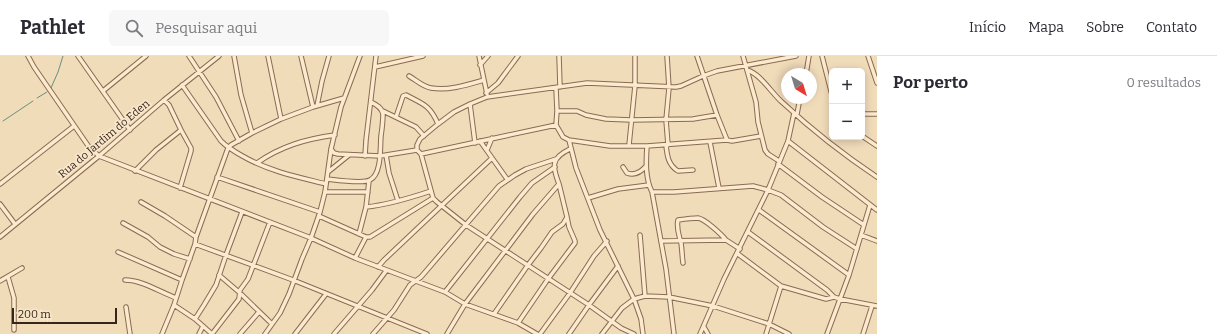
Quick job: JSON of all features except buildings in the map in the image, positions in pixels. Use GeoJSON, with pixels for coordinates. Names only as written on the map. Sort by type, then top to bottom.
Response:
{"type":"FeatureCollection","features":[{"type":"Feature","properties":{"kind":"street"},"geometry":{"type":"LineString","coordinates":[[28,56],[74,126],[89,147],[99,156],[311,238],[386,271],[445,292],[464,304],[518,323],[538,334],[570,293],[594,256],[607,241]]}},
{"type":"Feature","properties":{"kind":"street"},"geometry":{"type":"LineString","coordinates":[[84,56],[79,58],[130,130]]}},
{"type":"Feature","properties":{"kind":"street"},"geometry":{"type":"LineString","coordinates":[[103,91],[146,56]]}},
{"type":"Feature","properties":{"kind":"street"},"geometry":{"type":"LineString","coordinates":[[189,56],[216,97],[238,141]]}},
{"type":"Feature","properties":{"kind":"street","name":"Rua do Jardim do Eden"},"geometry":{"type":"LineString","coordinates":[[0,237],[99,156],[182,85],[219,56]]}},
{"type":"Feature","properties":{"kind":"street"},"geometry":{"type":"LineString","coordinates":[[234,56],[241,95],[252,133]]}},
{"type":"Feature","properties":{"kind":"street"},"geometry":{"type":"LineString","coordinates":[[268,56],[281,119]]}},
{"type":"Feature","properties":{"kind":"street"},"geometry":{"type":"LineString","coordinates":[[301,56],[313,107]]}},
{"type":"Feature","properties":{"kind":"street"},"geometry":{"type":"LineString","coordinates":[[317,106],[329,56]]}},
{"type":"Feature","properties":{"kind":"street"},"geometry":{"type":"LineString","coordinates":[[265,334],[280,313],[311,238],[325,192],[331,149],[341,107],[359,56]]}},
{"type":"Feature","properties":{"kind":"street"},"geometry":{"type":"LineString","coordinates":[[365,156],[376,56]]}},
{"type":"Feature","properties":{"kind":"street"},"geometry":{"type":"LineString","coordinates":[[375,67],[421,56]]}},
{"type":"Feature","properties":{"kind":"street"},"geometry":{"type":"LineString","coordinates":[[479,56],[487,95]]}},
{"type":"Feature","properties":{"kind":"street"},"geometry":{"type":"LineString","coordinates":[[480,65],[488,56]]}},
{"type":"Feature","properties":{"kind":"street"},"geometry":{"type":"LineString","coordinates":[[518,56],[487,95],[454,112],[418,142],[417,150],[421,154],[433,198],[466,224],[589,305],[621,328],[634,334]]}},
{"type":"Feature","properties":{"kind":"street"},"geometry":{"type":"LineString","coordinates":[[558,56],[556,124],[563,137],[569,140],[610,146],[647,146],[727,140],[732,141],[761,136]]}},
{"type":"Feature","properties":{"kind":"street"},"geometry":{"type":"LineString","coordinates":[[630,145],[635,86],[635,56]]}},
{"type":"Feature","properties":{"kind":"street"},"geometry":{"type":"LineString","coordinates":[[667,56],[669,88],[666,120],[669,162],[673,168],[678,171],[693,170]]}},
{"type":"Feature","properties":{"kind":"street"},"geometry":{"type":"LineString","coordinates":[[697,56],[727,140]]}},
{"type":"Feature","properties":{"kind":"street"},"geometry":{"type":"LineString","coordinates":[[744,56],[756,102],[758,122],[766,152],[822,197],[864,225]]}},
{"type":"Feature","properties":{"kind":"street"},"geometry":{"type":"LineString","coordinates":[[487,95],[558,88],[587,83],[669,88],[681,86],[717,71],[747,68],[778,58],[796,56]]}},
{"type":"Feature","properties":{"kind":"street"},"geometry":{"type":"LineString","coordinates":[[807,68],[810,56]]}},
{"type":"Feature","properties":{"kind":"street"},"geometry":{"type":"LineString","coordinates":[[822,56],[829,84]]}},
{"type":"Feature","properties":{"kind":"street"},"geometry":{"type":"LineString","coordinates":[[868,56],[877,83]]}},
{"type":"Feature","properties":{"kind":"street"},"geometry":{"type":"LineString","coordinates":[[747,68],[754,73],[780,100],[842,153],[877,177]]}},
{"type":"Feature","properties":{"kind":"street"},"geometry":{"type":"LineString","coordinates":[[410,76],[430,88],[451,88],[484,80]]}},
{"type":"Feature","properties":{"kind":"street"},"geometry":{"type":"LineString","coordinates":[[182,85],[221,141],[228,148],[264,167],[326,184]]}},
{"type":"Feature","properties":{"kind":"street"},"geometry":{"type":"LineString","coordinates":[[396,117],[401,99],[406,95],[428,107],[434,114],[438,124]]}},
{"type":"Feature","properties":{"kind":"street"},"geometry":{"type":"LineString","coordinates":[[162,334],[174,305],[195,244],[196,237],[211,199],[217,177],[228,148],[252,133],[281,119],[313,107],[344,98]]}},
{"type":"Feature","properties":{"kind":"street"},"geometry":{"type":"LineString","coordinates":[[164,100],[169,105],[191,151],[180,188]]}},
{"type":"Feature","properties":{"kind":"street"},"geometry":{"type":"LineString","coordinates":[[371,102],[379,106],[382,110],[416,127],[424,136]]}},
{"type":"Feature","properties":{"kind":"street"},"geometry":{"type":"LineString","coordinates":[[470,104],[475,143]]}},
{"type":"Feature","properties":{"kind":"street"},"geometry":{"type":"LineString","coordinates":[[700,334],[724,279],[738,254],[768,190],[788,140],[798,104]]}},
{"type":"Feature","properties":{"kind":"street"},"geometry":{"type":"LineString","coordinates":[[327,179],[369,181],[375,176],[380,156],[384,114],[382,110]]}},
{"type":"Feature","properties":{"kind":"street"},"geometry":{"type":"LineString","coordinates":[[557,111],[577,111],[586,115],[606,119],[631,120],[699,119],[717,115]]}},
{"type":"Feature","properties":{"kind":"street"},"geometry":{"type":"LineString","coordinates":[[865,114],[877,114]]}},
{"type":"Feature","properties":{"kind":"street"},"geometry":{"type":"LineString","coordinates":[[421,154],[556,124]]}},
{"type":"Feature","properties":{"kind":"street"},"geometry":{"type":"LineString","coordinates":[[0,184],[74,126]]}},
{"type":"Feature","properties":{"kind":"street"},"geometry":{"type":"LineString","coordinates":[[135,171],[156,150],[181,130]]}},
{"type":"Feature","properties":{"kind":"street"},"geometry":{"type":"LineString","coordinates":[[257,163],[265,157],[289,146],[316,138],[335,135]]}},
{"type":"Feature","properties":{"kind":"street"},"geometry":{"type":"LineString","coordinates":[[487,150],[492,138]]}},
{"type":"Feature","properties":{"kind":"street"},"geometry":{"type":"LineString","coordinates":[[865,138],[877,146]]}},
{"type":"Feature","properties":{"kind":"street"},"geometry":{"type":"LineString","coordinates":[[569,140],[570,149],[576,168],[600,230],[607,241],[634,299],[641,319],[643,334]]}},
{"type":"Feature","properties":{"kind":"street"},"geometry":{"type":"LineString","coordinates":[[788,140],[877,210]]}},
{"type":"Feature","properties":{"kind":"street"},"geometry":{"type":"LineString","coordinates":[[480,141],[507,179]]}},
{"type":"Feature","properties":{"kind":"street"},"geometry":{"type":"LineString","coordinates":[[710,142],[719,188]]}},
{"type":"Feature","properties":{"kind":"street"},"geometry":{"type":"LineString","coordinates":[[647,146],[647,174],[652,192],[661,241],[674,334]]}},
{"type":"Feature","properties":{"kind":"street"},"geometry":{"type":"LineString","coordinates":[[331,149],[338,154],[365,156],[380,156],[417,150]]}},
{"type":"Feature","properties":{"kind":"street"},"geometry":{"type":"LineString","coordinates":[[373,334],[394,310],[410,285],[421,277],[498,186],[507,179],[526,169],[556,159],[570,149]]}},
{"type":"Feature","properties":{"kind":"street"},"geometry":{"type":"LineString","coordinates":[[328,172],[348,155]]}},
{"type":"Feature","properties":{"kind":"street"},"geometry":{"type":"LineString","coordinates":[[386,155],[389,173],[398,201]]}},
{"type":"Feature","properties":{"kind":"street"},"geometry":{"type":"LineString","coordinates":[[378,267],[441,205],[492,158]]}},
{"type":"Feature","properties":{"kind":"street"},"geometry":{"type":"LineString","coordinates":[[518,323],[575,243],[569,227],[556,176],[556,159]]}},
{"type":"Feature","properties":{"kind":"street"},"geometry":{"type":"LineString","coordinates":[[639,172],[646,166]]}},
{"type":"Feature","properties":{"kind":"street"},"geometry":{"type":"LineString","coordinates":[[445,292],[532,184],[555,167]]}},
{"type":"Feature","properties":{"kind":"street"},"geometry":{"type":"LineString","coordinates":[[623,167],[629,174],[639,172],[647,174]]}},
{"type":"Feature","properties":{"kind":"street"},"geometry":{"type":"LineString","coordinates":[[217,177],[319,214],[366,237],[370,237],[433,198]]}},
{"type":"Feature","properties":{"kind":"street"},"geometry":{"type":"LineString","coordinates":[[359,234],[366,207],[369,181]]}},
{"type":"Feature","properties":{"kind":"street"},"geometry":{"type":"LineString","coordinates":[[447,334],[464,304],[507,250],[533,214],[559,184]]}},
{"type":"Feature","properties":{"kind":"street"},"geometry":{"type":"LineString","coordinates":[[588,198],[618,189],[649,185]]}},
{"type":"Feature","properties":{"kind":"street"},"geometry":{"type":"LineString","coordinates":[[652,192],[674,192],[753,186],[768,190],[781,195],[823,227],[857,249]]}},
{"type":"Feature","properties":{"kind":"street"},"geometry":{"type":"LineString","coordinates":[[366,207],[398,201],[431,191]]}},
{"type":"Feature","properties":{"kind":"street"},"geometry":{"type":"LineString","coordinates":[[325,192],[368,192]]}},
{"type":"Feature","properties":{"kind":"street"},"geometry":{"type":"LineString","coordinates":[[141,202],[166,216],[196,237]]}},
{"type":"Feature","properties":{"kind":"street"},"geometry":{"type":"LineString","coordinates":[[827,334],[849,275],[870,205]]}},
{"type":"Feature","properties":{"kind":"street"},"geometry":{"type":"LineString","coordinates":[[1,207],[16,224]]}},
{"type":"Feature","properties":{"kind":"street"},"geometry":{"type":"LineString","coordinates":[[759,210],[849,275]]}},
{"type":"Feature","properties":{"kind":"street"},"geometry":{"type":"LineString","coordinates":[[195,319],[216,285],[242,212]]}},
{"type":"Feature","properties":{"kind":"street"},"geometry":{"type":"LineString","coordinates":[[494,314],[552,232],[563,224],[567,217]]}},
{"type":"Feature","properties":{"kind":"street"},"geometry":{"type":"LineString","coordinates":[[683,263],[681,241],[678,233],[678,220],[699,218],[722,234],[726,240],[740,249]]}},
{"type":"Feature","properties":{"kind":"street"},"geometry":{"type":"LineString","coordinates":[[174,305],[195,319],[212,334],[239,299],[241,288],[248,279],[270,222]]}},
{"type":"Feature","properties":{"kind":"street"},"geometry":{"type":"LineString","coordinates":[[123,223],[148,237],[160,247],[174,254],[190,259]]}},
{"type":"Feature","properties":{"kind":"street"},"geometry":{"type":"LineString","coordinates":[[748,232],[827,290],[834,297],[877,306]]}},
{"type":"Feature","properties":{"kind":"street"},"geometry":{"type":"LineString","coordinates":[[640,235],[645,296]]}},
{"type":"Feature","properties":{"kind":"street"},"geometry":{"type":"LineString","coordinates":[[861,235],[877,241]]}},
{"type":"Feature","properties":{"kind":"street"},"geometry":{"type":"LineString","coordinates":[[355,258],[366,237]]}},
{"type":"Feature","properties":{"kind":"street"},"geometry":{"type":"LineString","coordinates":[[661,241],[726,240]]}},
{"type":"Feature","properties":{"kind":"street"},"geometry":{"type":"LineString","coordinates":[[195,244],[293,280],[427,334]]}},
{"type":"Feature","properties":{"kind":"street"},"geometry":{"type":"LineString","coordinates":[[118,252],[182,280]]}},
{"type":"Feature","properties":{"kind":"street"},"geometry":{"type":"LineString","coordinates":[[738,254],[781,286],[826,299],[834,297]]}},
{"type":"Feature","properties":{"kind":"street"},"geometry":{"type":"LineString","coordinates":[[569,334],[618,266]]}},
{"type":"Feature","properties":{"kind":"street"},"geometry":{"type":"LineString","coordinates":[[0,281],[22,268]]}},
{"type":"Feature","properties":{"kind":"street"},"geometry":{"type":"LineString","coordinates":[[334,334],[372,290],[386,271]]}},
{"type":"Feature","properties":{"kind":"street"},"geometry":{"type":"LineString","coordinates":[[219,275],[272,324]]}},
{"type":"Feature","properties":{"kind":"street"},"geometry":{"type":"LineString","coordinates":[[8,277],[14,298],[14,330]]}},
{"type":"Feature","properties":{"kind":"street"},"geometry":{"type":"LineString","coordinates":[[125,280],[139,281],[176,298]]}},
{"type":"Feature","properties":{"kind":"street"},"geometry":{"type":"LineString","coordinates":[[766,334],[781,286]]}},
{"type":"Feature","properties":{"kind":"street"},"geometry":{"type":"LineString","coordinates":[[295,334],[326,294]]}},
{"type":"Feature","properties":{"kind":"street"},"geometry":{"type":"LineString","coordinates":[[602,334],[622,308],[634,299],[645,296],[669,297],[713,306],[769,324],[789,334]]}},
{"type":"Feature","properties":{"kind":"street"},"geometry":{"type":"LineString","coordinates":[[863,334],[872,306]]}},
{"type":"Feature","properties":{"kind":"street"},"geometry":{"type":"LineString","coordinates":[[126,307],[130,334]]}},
{"type":"Feature","properties":{"kind":"street"},"geometry":{"type":"LineString","coordinates":[[240,334],[259,312]]}},
{"type":"Feature","properties":{"kind":"street"},"geometry":{"type":"LineString","coordinates":[[199,334],[203,326]]}},
{"type":"Feature","properties":{"kind":"street"},"geometry":{"type":"LineString","coordinates":[[704,326],[708,334]]}},
{"type":"Feature","properties":{"kind":"waterway"},"geometry":{"type":"LineString","coordinates":[[51,88],[63,56]]}},
{"type":"Feature","properties":{"kind":"waterway"},"geometry":{"type":"LineString","coordinates":[[37,98],[47,92]]}},
{"type":"Feature","properties":{"kind":"waterway"},"geometry":{"type":"LineString","coordinates":[[3,121],[33,101]]}}]}
